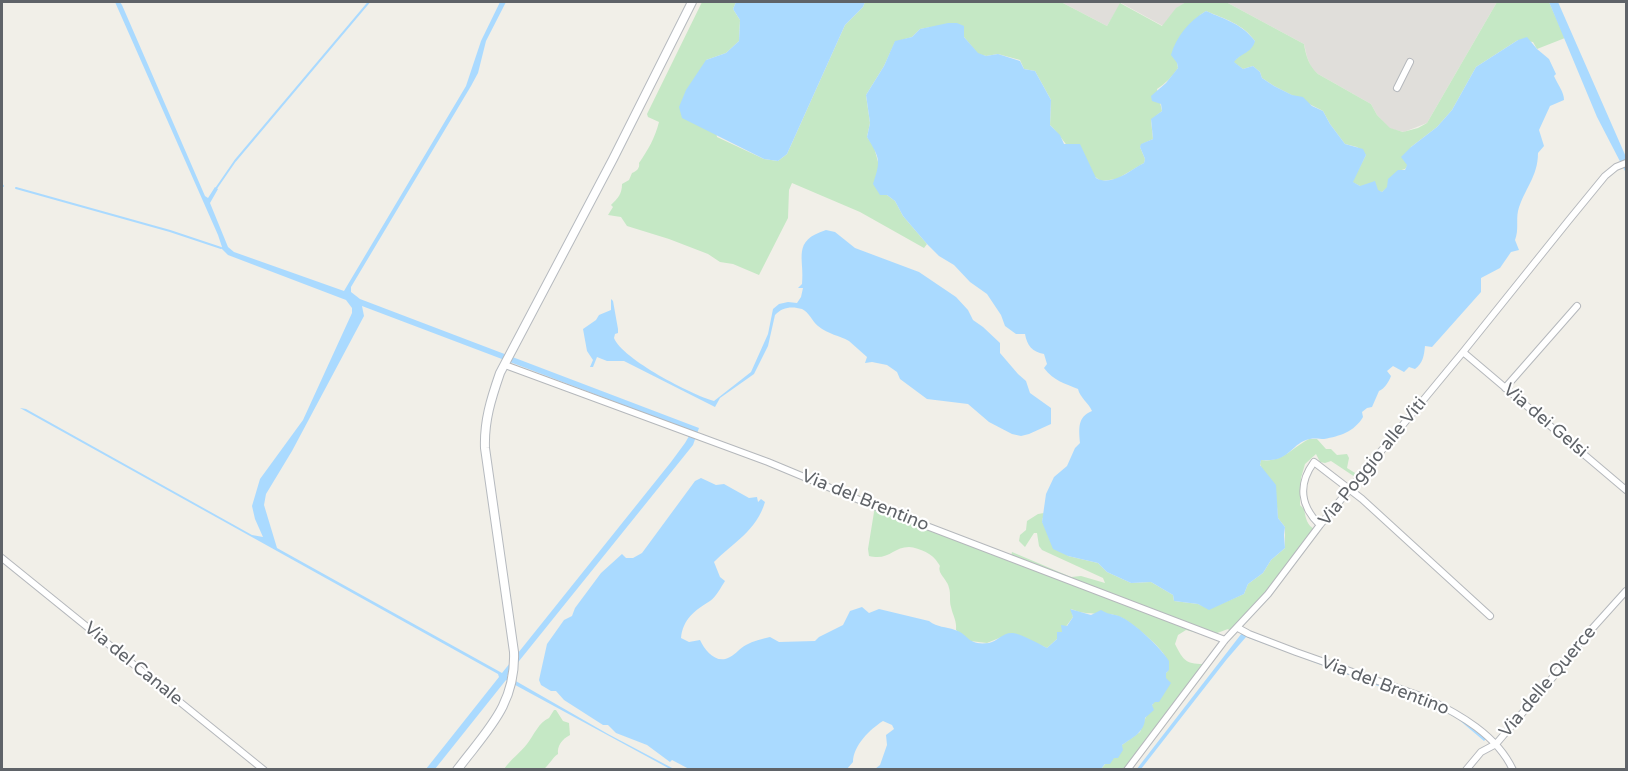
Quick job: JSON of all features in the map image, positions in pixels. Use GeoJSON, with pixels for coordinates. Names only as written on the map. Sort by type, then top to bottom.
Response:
{"type":"FeatureCollection","features":[{"type":"Feature","properties":{"kind":"street"},"geometry":{"type":"LineString","coordinates":[[457,770],[500,714],[509,695],[514,668],[514,652],[485,448],[485,428],[490,401],[507,360],[692,2]]}},
{"type":"Feature","properties":{"kind":"street"},"geometry":{"type":"LineString","coordinates":[[1397,88],[1410,62]]}},
{"type":"Feature","properties":{"kind":"street","name":"Via Poggio alle Viti"},"geometry":{"type":"LineString","coordinates":[[1127,770],[1225,640],[1268,594],[1320,525],[1580,206],[1605,176],[1616,167],[1626,163]]}},
{"type":"Feature","properties":{"kind":"street"},"geometry":{"type":"LineString","coordinates":[[1505,388],[1577,306]]}},
{"type":"Feature","properties":{"kind":"street","name":"Via dei Gelsi"},"geometry":{"type":"LineString","coordinates":[[1463,352],[1626,490]]}},
{"type":"Feature","properties":{"kind":"street","name":"Via del Brentino"},"geometry":{"type":"LineString","coordinates":[[507,360],[699,438],[768,462],[869,504],[1225,640]]}},
{"type":"Feature","properties":{"kind":"street"},"geometry":{"type":"LineString","coordinates":[[1320,525],[1309,515],[1304,503],[1305,474],[1314,462],[1350,489],[1490,616]]}},
{"type":"Feature","properties":{"kind":"street","name":"Via del Canale"},"geometry":{"type":"LineString","coordinates":[[2,558],[264,770]]}},
{"type":"Feature","properties":{"kind":"street","name":"Via delle Querce"},"geometry":{"type":"LineString","coordinates":[[1466,770],[1481,752],[1496,744],[1581,641],[1626,591]]}},
{"type":"Feature","properties":{"kind":"street","name":"Via del Brentino"},"geometry":{"type":"LineString","coordinates":[[1238,628],[1296,652],[1426,698],[1457,714],[1496,744],[1513,770]]}},
{"type":"Feature","properties":{"kind":"shaded area"},"geometry":{"type":"Polygon","coordinates":[[[1061,2],[1186,2],[1176,9],[1163,26],[1121,3],[1107,26],[1061,2]]]}},
{"type":"Feature","properties":{"kind":"shaded area"},"geometry":{"type":"Polygon","coordinates":[[[1226,2],[1497,2],[1427,123],[1404,132],[1390,129],[1377,115],[1371,104],[1312,69],[1304,44],[1226,2]]]}},
{"type":"Feature","properties":{"kind":"green space"},"geometry":{"type":"Polygon","coordinates":[[[702,2],[736,2],[733,9],[740,20],[739,41],[726,53],[706,60],[717,137],[764,159],[778,161],[787,154],[845,25],[865,2],[1061,2],[1107,26],[1120,3],[1162,26],[1176,8],[1186,2],[1226,2],[1304,44],[1308,60],[1318,74],[1371,104],[1377,115],[1390,128],[1403,132],[1427,123],[1497,2],[1549,2],[1565,38],[1537,49],[1533,42],[1518,40],[1476,67],[1452,110],[1437,127],[1411,147],[1408,165],[1405,169],[1398,171],[1382,192],[1352,182],[1366,155],[1357,147],[1345,144],[1323,111],[1274,86],[1262,78],[1260,72],[1253,66],[1243,69],[1233,62],[1255,41],[1239,26],[1206,11],[1200,15],[1177,63],[1178,68],[1169,80],[1157,89],[1162,111],[1151,120],[1153,139],[1140,147],[1145,159],[1144,163],[1117,179],[1101,181],[1086,169],[1050,125],[1051,100],[1035,71],[1024,69],[1020,60],[998,54],[986,56],[978,54],[964,37],[931,27],[920,29],[912,37],[895,42],[884,66],[866,95],[870,123],[867,137],[874,147],[887,195],[895,201],[903,216],[927,244],[924,248],[860,212],[792,183],[789,190],[788,218],[759,275],[733,264],[720,262],[708,254],[669,239],[627,226],[621,217],[608,215],[613,207],[611,205],[618,198],[622,184],[629,180],[632,173],[638,169],[653,139],[659,122],[648,117],[647,114],[702,2]]]}},
{"type":"Feature","properties":{"kind":"green space"},"geometry":{"type":"Polygon","coordinates":[[[1309,439],[1317,439],[1326,449],[1331,449],[1337,455],[1347,454],[1349,458],[1347,468],[1360,476],[1358,479],[1331,461],[1320,462],[1316,454],[1305,464],[1301,478],[1300,505],[1304,509],[1308,524],[1316,530],[1232,633],[1228,629],[1209,636],[1186,630],[1178,635],[1175,644],[1187,661],[1207,664],[1127,769],[1101,769],[1122,745],[1140,732],[1169,669],[1162,652],[1144,634],[1118,616],[1084,613],[1071,609],[1073,617],[1057,635],[1057,639],[1047,648],[1021,636],[1004,636],[987,643],[970,641],[956,630],[948,586],[940,572],[940,566],[930,554],[909,547],[881,557],[869,556],[868,549],[875,506],[1011,556],[1012,552],[1071,577],[1081,576],[1105,583],[1103,578],[1042,550],[1037,533],[1034,533],[1025,547],[1019,541],[1020,535],[1026,530],[1027,521],[1044,513],[1042,522],[1068,556],[1098,563],[1107,572],[1131,583],[1151,582],[1173,595],[1174,601],[1198,604],[1209,609],[1244,594],[1248,584],[1263,573],[1271,560],[1285,548],[1285,527],[1278,518],[1277,507],[1260,464],[1261,460],[1281,457],[1309,439]]]}},
{"type":"Feature","properties":{"kind":"green space"},"geometry":{"type":"Polygon","coordinates":[[[554,710],[563,721],[569,723],[570,735],[561,743],[558,754],[544,769],[504,769],[539,726],[549,718],[554,710]]]}},
{"type":"Feature","properties":{"kind":"water"},"geometry":{"type":"Polygon","coordinates":[[[115,2],[120,2],[122,5],[205,196],[208,198],[215,187],[218,189],[210,203],[228,247],[234,252],[344,291],[466,86],[481,41],[500,2],[506,2],[486,41],[478,73],[351,287],[351,292],[360,299],[699,428],[693,445],[507,676],[674,769],[670,769],[506,680],[435,769],[426,769],[499,677],[498,674],[20,408],[26,409],[252,535],[263,537],[252,506],[260,479],[303,420],[352,313],[352,308],[346,300],[228,255],[221,248],[218,235],[115,2]],[[362,306],[364,316],[292,451],[266,494],[264,505],[277,548],[502,673],[671,462],[692,431],[362,306]]]}},
{"type":"Feature","properties":{"kind":"water"},"geometry":{"type":"Polygon","coordinates":[[[736,2],[865,2],[845,25],[787,154],[778,161],[764,159],[682,118],[679,107],[686,90],[706,60],[726,53],[739,41],[740,20],[733,9],[736,2]]]}},
{"type":"Feature","properties":{"kind":"water"},"geometry":{"type":"Polygon","coordinates":[[[1549,2],[1558,2],[1626,157],[1626,173],[1597,117],[1549,2]]]}},
{"type":"Feature","properties":{"kind":"water"},"geometry":{"type":"Polygon","coordinates":[[[1206,11],[1239,26],[1255,41],[1251,48],[1234,62],[1243,69],[1253,66],[1260,72],[1262,78],[1274,86],[1292,95],[1303,97],[1312,106],[1323,111],[1345,144],[1363,149],[1366,155],[1353,182],[1360,186],[1375,181],[1378,190],[1382,192],[1387,187],[1388,179],[1398,170],[1405,170],[1407,165],[1401,157],[1437,127],[1452,110],[1476,67],[1518,40],[1527,37],[1549,59],[1564,100],[1550,106],[1539,130],[1544,146],[1538,153],[1536,169],[1518,211],[1515,240],[1519,250],[1511,252],[1500,268],[1481,278],[1481,292],[1432,347],[1425,346],[1423,359],[1418,367],[1415,369],[1409,367],[1404,372],[1393,366],[1387,371],[1391,376],[1389,381],[1379,391],[1372,407],[1362,412],[1363,417],[1355,426],[1336,436],[1303,441],[1278,459],[1261,460],[1260,465],[1276,485],[1278,518],[1285,527],[1285,548],[1271,560],[1263,573],[1248,584],[1244,594],[1209,610],[1198,604],[1174,601],[1173,595],[1151,582],[1131,583],[1107,572],[1098,563],[1068,556],[1053,549],[1042,522],[1046,494],[1054,477],[1067,466],[1075,448],[1080,443],[1081,420],[1092,411],[1078,389],[1060,381],[1044,368],[1047,364],[1044,354],[1036,352],[1031,347],[1025,334],[1016,334],[1005,326],[1001,315],[987,294],[927,244],[903,216],[895,201],[887,195],[880,195],[873,184],[878,160],[867,137],[870,123],[866,95],[884,66],[895,41],[912,37],[920,29],[957,23],[964,26],[964,37],[978,53],[986,56],[998,54],[1020,61],[1024,69],[1035,71],[1051,100],[1050,125],[1060,135],[1064,144],[1080,144],[1096,178],[1115,179],[1144,163],[1141,144],[1153,139],[1151,119],[1162,111],[1161,104],[1152,101],[1151,96],[1178,68],[1171,55],[1180,36],[1194,20],[1206,11]]]}},
{"type":"Feature","properties":{"kind":"water"},"geometry":{"type":"Polygon","coordinates":[[[826,230],[835,232],[855,248],[919,272],[956,297],[968,310],[973,320],[1000,343],[1000,353],[1026,381],[1030,393],[1051,408],[1051,424],[1021,436],[989,422],[968,404],[927,399],[900,379],[897,372],[887,365],[865,363],[867,357],[849,341],[822,329],[804,310],[795,308],[784,309],[775,315],[768,346],[754,374],[720,398],[715,407],[624,361],[607,361],[597,357],[593,367],[590,367],[593,360],[587,351],[583,329],[599,315],[611,310],[611,299],[618,329],[614,338],[630,356],[643,366],[690,392],[714,401],[751,372],[768,334],[773,309],[779,304],[797,303],[801,297],[803,288],[798,288],[802,284],[804,245],[815,234],[826,230]]]}},
{"type":"Feature","properties":{"kind":"water"},"geometry":{"type":"Polygon","coordinates":[[[701,478],[716,485],[724,484],[749,498],[757,497],[758,502],[761,499],[765,502],[756,521],[714,562],[720,577],[725,581],[712,599],[691,616],[682,631],[681,638],[689,642],[700,640],[708,652],[716,658],[725,659],[749,644],[770,637],[779,642],[815,641],[843,625],[850,611],[862,607],[869,613],[879,609],[929,621],[960,632],[976,643],[989,643],[1013,633],[1047,648],[1057,639],[1057,632],[1062,632],[1061,625],[1067,626],[1073,617],[1070,609],[1091,615],[1101,610],[1125,619],[1153,642],[1169,661],[1166,678],[1171,683],[1159,702],[1152,705],[1154,710],[1145,718],[1140,731],[1122,745],[1123,750],[1118,758],[1114,758],[1110,764],[1105,764],[1101,769],[875,769],[880,765],[887,745],[886,735],[894,729],[892,725],[883,721],[863,738],[856,750],[853,762],[847,769],[691,770],[672,760],[670,762],[647,745],[616,733],[608,725],[603,725],[564,700],[556,691],[551,691],[541,685],[539,680],[547,644],[564,620],[572,616],[575,608],[601,573],[622,554],[626,558],[633,558],[642,553],[695,481],[701,478]]]}},
{"type":"Feature","properties":{"kind":"water"},"geometry":{"type":"Polygon","coordinates":[[[1242,633],[1442,709],[1459,718],[1486,739],[1484,741],[1458,719],[1440,709],[1246,637],[1141,769],[1136,770],[1242,633]]]}},
{"type":"Feature","properties":{"kind":"waterway"},"geometry":{"type":"LineString","coordinates":[[215,190],[235,161],[369,2]]}},
{"type":"Feature","properties":{"kind":"waterway"},"geometry":{"type":"LineString","coordinates":[[16,188],[170,231],[221,248]]}}]}
